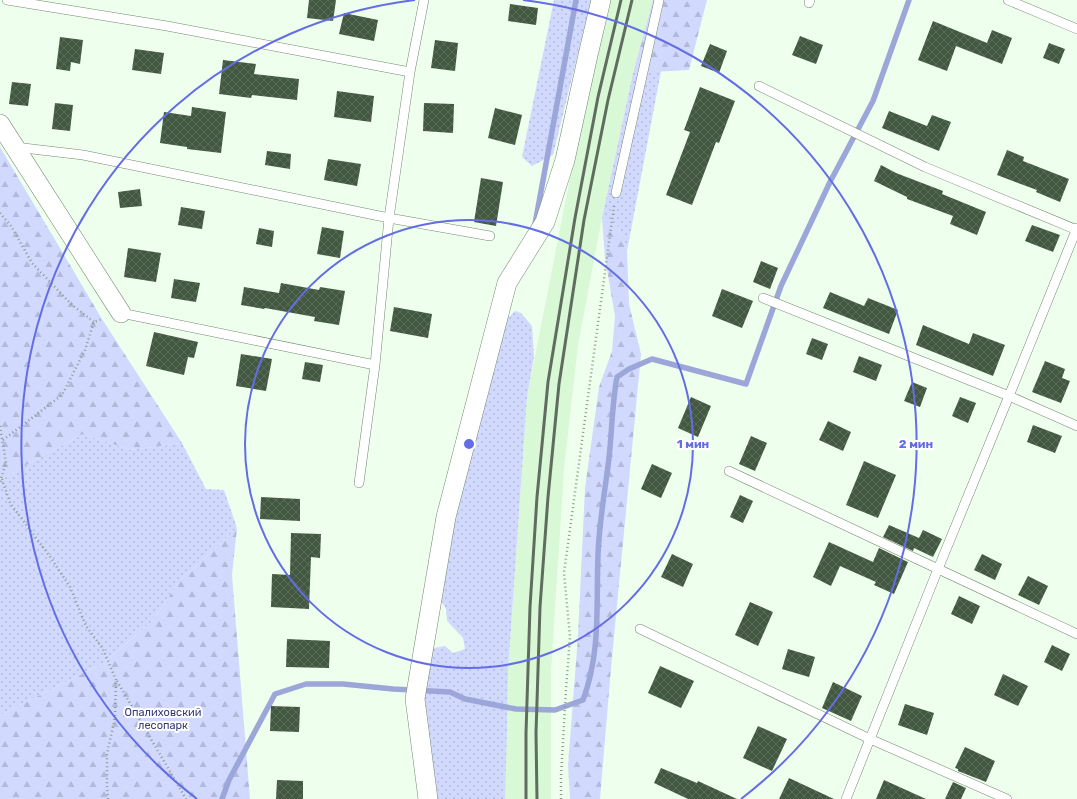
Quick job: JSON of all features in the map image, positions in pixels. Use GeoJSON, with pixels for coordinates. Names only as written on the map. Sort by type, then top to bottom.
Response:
{"type":"FeatureCollection","features":[{"type":"Feature","properties":{"kind":"street"},"geometry":{"type":"LineString","coordinates":[[428,799],[415,699],[446,517],[507,283],[545,222],[565,160],[601,0]]}},
{"type":"Feature","properties":{"kind":"street"},"geometry":{"type":"LineString","coordinates":[[0,124],[121,313]]}},
{"type":"Feature","properties":{"kind":"lane"},"geometry":{"type":"LineString","coordinates":[[8,0],[167,26],[410,72]]}},
{"type":"Feature","properties":{"kind":"lane"},"geometry":{"type":"LineString","coordinates":[[359,482],[375,365],[389,218],[410,72],[424,0]]}},
{"type":"Feature","properties":{"kind":"lane"},"geometry":{"type":"LineString","coordinates":[[616,194],[659,0]]}},
{"type":"Feature","properties":{"kind":"lane"},"geometry":{"type":"LineString","coordinates":[[1008,0],[1077,29]]}},
{"type":"Feature","properties":{"kind":"lane"},"geometry":{"type":"LineString","coordinates":[[759,86],[925,168],[1077,229],[846,799]]}},
{"type":"Feature","properties":{"kind":"lane"},"geometry":{"type":"LineString","coordinates":[[14,146],[83,155],[389,218],[490,236]]}},
{"type":"Feature","properties":{"kind":"lane"},"geometry":{"type":"LineString","coordinates":[[763,298],[1009,396],[1077,426]]}},
{"type":"Feature","properties":{"kind":"lane"},"geometry":{"type":"LineString","coordinates":[[121,313],[375,365]]}},
{"type":"Feature","properties":{"kind":"lane"},"geometry":{"type":"LineString","coordinates":[[729,471],[1077,634]]}},
{"type":"Feature","properties":{"kind":"lane"},"geometry":{"type":"LineString","coordinates":[[640,629],[870,739],[1007,799]]}},
{"type":"Feature","properties":{"kind":"path"},"geometry":{"type":"LineString","coordinates":[[561,799],[561,776],[570,637],[564,573],[616,194]]}},
{"type":"Feature","properties":{"kind":"path"},"geometry":{"type":"LineString","coordinates":[[0,213],[11,226],[32,263],[72,305],[94,322]]}},
{"type":"Feature","properties":{"kind":"path"},"geometry":{"type":"LineString","coordinates":[[94,322],[121,313]]}},
{"type":"Feature","properties":{"kind":"path"},"geometry":{"type":"LineString","coordinates":[[3,440],[62,394],[85,350],[94,322]]}},
{"type":"Feature","properties":{"kind":"path"},"geometry":{"type":"LineString","coordinates":[[0,426],[6,463],[1,480],[10,503],[51,558],[70,587],[86,626],[103,649],[116,680],[186,799]]}},
{"type":"Feature","properties":{"kind":"path"},"geometry":{"type":"LineString","coordinates":[[108,799],[107,754],[115,717],[116,680]]}},
{"type":"Feature","properties":{"kind":"shaded area"},"geometry":{"type":"Polygon","coordinates":[[[610,0],[653,0],[633,73],[602,218],[578,345],[564,469],[551,672],[551,799],[505,799],[508,671],[527,397],[576,148],[610,0]]]}},
{"type":"Feature","properties":{"kind":"green space"},"geometry":{"type":"Polygon","coordinates":[[[554,0],[591,0],[553,155],[532,166],[522,157],[554,0]]]}},
{"type":"Feature","properties":{"kind":"green space"},"geometry":{"type":"Polygon","coordinates":[[[653,0],[707,0],[689,70],[633,73],[653,0]]]}},
{"type":"Feature","properties":{"kind":"green space"},"geometry":{"type":"Polygon","coordinates":[[[661,71],[627,251],[618,226],[602,218],[633,73],[661,71]]]}},
{"type":"Feature","properties":{"kind":"green space"},"geometry":{"type":"Polygon","coordinates":[[[0,147],[102,319],[182,443],[131,450],[82,434],[0,480],[0,147]]]}},
{"type":"Feature","properties":{"kind":"green space"},"geometry":{"type":"Polygon","coordinates":[[[602,218],[618,226],[627,251],[629,304],[641,354],[600,799],[570,799],[568,765],[578,636],[585,488],[599,387],[612,351],[615,316],[605,258],[602,218]]]}},
{"type":"Feature","properties":{"kind":"green space"},"geometry":{"type":"Polygon","coordinates":[[[515,311],[521,313],[532,326],[534,357],[527,397],[508,671],[505,799],[434,799],[421,698],[433,648],[445,646],[453,653],[465,649],[463,638],[447,621],[446,609],[440,599],[439,588],[497,339],[507,319],[515,311]]]}},
{"type":"Feature","properties":{"kind":"green space"},"geometry":{"type":"Polygon","coordinates":[[[82,434],[131,450],[182,443],[206,489],[224,490],[237,528],[181,580],[151,622],[104,663],[0,715],[0,480],[82,434]]]}},
{"type":"Feature","properties":{"kind":"green space","name":"Опалиховский лесопарк"},"geometry":{"type":"Polygon","coordinates":[[[237,528],[232,575],[250,799],[0,799],[0,715],[104,663],[151,622],[181,580],[237,528]]]}},
{"type":"Feature","properties":{"kind":"building"},"geometry":{"type":"Polygon","coordinates":[[[309,0],[336,0],[333,21],[307,18],[309,0]]]}},
{"type":"Feature","properties":{"kind":"building"},"geometry":{"type":"Polygon","coordinates":[[[510,4],[538,8],[536,25],[508,21],[510,4]]]}},
{"type":"Feature","properties":{"kind":"building"},"geometry":{"type":"Polygon","coordinates":[[[344,13],[378,20],[374,41],[339,34],[344,13]]]}},
{"type":"Feature","properties":{"kind":"building"},"geometry":{"type":"Polygon","coordinates":[[[933,21],[987,43],[992,30],[1012,38],[1002,64],[956,46],[947,71],[918,60],[933,21]]]}},
{"type":"Feature","properties":{"kind":"building"},"geometry":{"type":"Polygon","coordinates":[[[800,36],[823,45],[816,64],[792,55],[800,36]]]}},
{"type":"Feature","properties":{"kind":"building"},"geometry":{"type":"Polygon","coordinates":[[[60,37],[83,40],[80,64],[71,62],[70,71],[56,69],[60,37]]]}},
{"type":"Feature","properties":{"kind":"building"},"geometry":{"type":"Polygon","coordinates":[[[435,40],[458,43],[455,71],[431,68],[435,40]]]}},
{"type":"Feature","properties":{"kind":"building"},"geometry":{"type":"Polygon","coordinates":[[[1049,43],[1065,49],[1059,64],[1043,58],[1049,43]]]}},
{"type":"Feature","properties":{"kind":"building"},"geometry":{"type":"Polygon","coordinates":[[[710,44],[727,51],[719,73],[701,66],[710,44]]]}},
{"type":"Feature","properties":{"kind":"building"},"geometry":{"type":"Polygon","coordinates":[[[135,49],[164,53],[161,74],[132,70],[135,49]]]}},
{"type":"Feature","properties":{"kind":"building"},"geometry":{"type":"Polygon","coordinates":[[[223,60],[256,64],[254,74],[299,79],[297,100],[252,95],[251,98],[219,94],[223,60]]]}},
{"type":"Feature","properties":{"kind":"building"},"geometry":{"type":"Polygon","coordinates":[[[12,82],[31,84],[28,106],[9,104],[12,82]]]}},
{"type":"Feature","properties":{"kind":"building"},"geometry":{"type":"Polygon","coordinates":[[[700,87],[735,101],[719,143],[716,142],[692,205],[666,195],[690,132],[684,130],[700,87]]]}},
{"type":"Feature","properties":{"kind":"building"},"geometry":{"type":"Polygon","coordinates":[[[337,91],[374,96],[371,122],[334,117],[337,91]]]}},
{"type":"Feature","properties":{"kind":"building"},"geometry":{"type":"Polygon","coordinates":[[[55,103],[73,105],[70,131],[52,129],[55,103]]]}},
{"type":"Feature","properties":{"kind":"building"},"geometry":{"type":"Polygon","coordinates":[[[424,103],[454,104],[453,133],[423,131],[424,103]]]}},
{"type":"Feature","properties":{"kind":"building"},"geometry":{"type":"Polygon","coordinates":[[[192,107],[226,112],[221,153],[187,149],[187,147],[160,143],[164,112],[191,116],[192,107]]]}},
{"type":"Feature","properties":{"kind":"building"},"geometry":{"type":"Polygon","coordinates":[[[495,108],[522,115],[515,145],[488,138],[495,108]]]}},
{"type":"Feature","properties":{"kind":"building"},"geometry":{"type":"Polygon","coordinates":[[[889,111],[927,126],[932,115],[951,122],[939,151],[882,128],[889,111]]]}},
{"type":"Feature","properties":{"kind":"building"},"geometry":{"type":"Polygon","coordinates":[[[1007,150],[1024,157],[1023,161],[1069,179],[1060,202],[1036,192],[1037,190],[997,175],[1007,150]]]}},
{"type":"Feature","properties":{"kind":"building"},"geometry":{"type":"Polygon","coordinates":[[[267,151],[291,154],[290,169],[265,165],[267,151]]]}},
{"type":"Feature","properties":{"kind":"building"},"geometry":{"type":"Polygon","coordinates":[[[328,159],[361,164],[357,186],[324,180],[328,159]]]}},
{"type":"Feature","properties":{"kind":"building"},"geometry":{"type":"Polygon","coordinates":[[[881,165],[896,173],[943,191],[942,194],[986,212],[977,235],[950,224],[953,216],[907,199],[907,197],[874,181],[881,165]]]}},
{"type":"Feature","properties":{"kind":"building"},"geometry":{"type":"Polygon","coordinates":[[[481,178],[503,182],[496,226],[474,222],[481,178]]]}},
{"type":"Feature","properties":{"kind":"building"},"geometry":{"type":"Polygon","coordinates":[[[140,189],[142,206],[120,208],[118,192],[140,189]]]}},
{"type":"Feature","properties":{"kind":"building"},"geometry":{"type":"Polygon","coordinates":[[[181,207],[205,211],[202,229],[178,225],[181,207]]]}},
{"type":"Feature","properties":{"kind":"building"},"geometry":{"type":"Polygon","coordinates":[[[1032,225],[1060,235],[1053,252],[1025,241],[1032,225]]]}},
{"type":"Feature","properties":{"kind":"building"},"geometry":{"type":"Polygon","coordinates":[[[322,227],[344,231],[340,258],[317,254],[322,227]]]}},
{"type":"Feature","properties":{"kind":"building"},"geometry":{"type":"Polygon","coordinates":[[[259,228],[274,231],[272,247],[256,244],[259,228]]]}},
{"type":"Feature","properties":{"kind":"building"},"geometry":{"type":"Polygon","coordinates":[[[128,248],[161,253],[156,282],[124,277],[128,248]]]}},
{"type":"Feature","properties":{"kind":"building"},"geometry":{"type":"Polygon","coordinates":[[[761,261],[778,268],[770,289],[753,282],[761,261]]]}},
{"type":"Feature","properties":{"kind":"building"},"geometry":{"type":"Polygon","coordinates":[[[174,279],[200,283],[196,302],[171,298],[174,279]]]}},
{"type":"Feature","properties":{"kind":"building"},"geometry":{"type":"Polygon","coordinates":[[[281,283],[319,290],[320,287],[345,291],[339,325],[314,321],[315,317],[241,305],[244,287],[279,293],[281,283]]]}},
{"type":"Feature","properties":{"kind":"building"},"geometry":{"type":"Polygon","coordinates":[[[722,289],[753,301],[742,328],[712,316],[722,289]]]}},
{"type":"Feature","properties":{"kind":"building"},"geometry":{"type":"Polygon","coordinates":[[[830,292],[864,306],[868,298],[898,310],[889,334],[823,308],[830,292]]]}},
{"type":"Feature","properties":{"kind":"building"},"geometry":{"type":"Polygon","coordinates":[[[394,307],[432,314],[428,338],[390,331],[394,307]]]}},
{"type":"Feature","properties":{"kind":"building"},"geometry":{"type":"Polygon","coordinates":[[[923,325],[969,344],[973,333],[1005,345],[993,376],[916,345],[923,325]]]}},
{"type":"Feature","properties":{"kind":"building"},"geometry":{"type":"Polygon","coordinates":[[[154,332],[198,342],[194,358],[188,357],[184,375],[146,366],[154,332]]]}},
{"type":"Feature","properties":{"kind":"building"},"geometry":{"type":"Polygon","coordinates":[[[812,338],[828,344],[822,360],[806,354],[812,338]]]}},
{"type":"Feature","properties":{"kind":"building"},"geometry":{"type":"Polygon","coordinates":[[[241,354],[272,359],[266,391],[236,386],[241,354]]]}},
{"type":"Feature","properties":{"kind":"building"},"geometry":{"type":"Polygon","coordinates":[[[859,356],[882,365],[876,381],[853,372],[859,356]]]}},
{"type":"Feature","properties":{"kind":"building"},"geometry":{"type":"Polygon","coordinates":[[[1045,361],[1065,369],[1062,378],[1070,381],[1061,403],[1032,392],[1045,361]]]}},
{"type":"Feature","properties":{"kind":"building"},"geometry":{"type":"Polygon","coordinates":[[[305,362],[323,365],[320,382],[302,379],[305,362]]]}},
{"type":"Feature","properties":{"kind":"building"},"geometry":{"type":"Polygon","coordinates":[[[912,382],[927,388],[920,407],[904,401],[912,382]]]}},
{"type":"Feature","properties":{"kind":"building"},"geometry":{"type":"Polygon","coordinates":[[[691,397],[711,406],[698,437],[678,428],[691,397]]]}},
{"type":"Feature","properties":{"kind":"building"},"geometry":{"type":"Polygon","coordinates":[[[960,397],[976,403],[968,423],[952,416],[960,397]]]}},
{"type":"Feature","properties":{"kind":"building"},"geometry":{"type":"Polygon","coordinates":[[[828,421],[851,432],[843,451],[819,440],[828,421]]]}},
{"type":"Feature","properties":{"kind":"building"},"geometry":{"type":"Polygon","coordinates":[[[1033,425],[1062,436],[1055,453],[1027,442],[1033,425]]]}},
{"type":"Feature","properties":{"kind":"building"},"geometry":{"type":"Polygon","coordinates":[[[751,436],[767,443],[755,471],[739,464],[751,436]]]}},
{"type":"Feature","properties":{"kind":"building"},"geometry":{"type":"Polygon","coordinates":[[[864,461],[896,475],[878,518],[846,505],[864,461]]]}},
{"type":"Feature","properties":{"kind":"building"},"geometry":{"type":"Polygon","coordinates":[[[652,464],[672,473],[661,498],[641,489],[652,464]]]}},
{"type":"Feature","properties":{"kind":"building"},"geometry":{"type":"Polygon","coordinates":[[[740,495],[753,501],[743,523],[730,517],[740,495]]]}},
{"type":"Feature","properties":{"kind":"building"},"geometry":{"type":"Polygon","coordinates":[[[261,497],[300,499],[300,521],[260,519],[261,497]]]}},
{"type":"Feature","properties":{"kind":"building"},"geometry":{"type":"Polygon","coordinates":[[[889,525],[919,538],[923,530],[942,539],[933,557],[914,548],[913,551],[883,537],[889,525]]]}},
{"type":"Feature","properties":{"kind":"building"},"geometry":{"type":"Polygon","coordinates":[[[291,533],[321,534],[320,558],[311,557],[309,609],[271,607],[272,574],[290,575],[291,533]]]}},
{"type":"Feature","properties":{"kind":"building"},"geometry":{"type":"Polygon","coordinates":[[[829,542],[873,562],[879,548],[908,562],[894,594],[874,585],[876,582],[840,566],[831,586],[813,577],[829,542]]]}},
{"type":"Feature","properties":{"kind":"building"},"geometry":{"type":"Polygon","coordinates":[[[672,554],[693,564],[683,587],[661,577],[672,554]]]}},
{"type":"Feature","properties":{"kind":"building"},"geometry":{"type":"Polygon","coordinates":[[[982,554],[1002,564],[995,580],[974,570],[982,554]]]}},
{"type":"Feature","properties":{"kind":"building"},"geometry":{"type":"Polygon","coordinates":[[[1028,576],[1048,586],[1039,605],[1018,595],[1028,576]]]}},
{"type":"Feature","properties":{"kind":"building"},"geometry":{"type":"Polygon","coordinates":[[[959,596],[980,606],[972,624],[951,614],[959,596]]]}},
{"type":"Feature","properties":{"kind":"building"},"geometry":{"type":"Polygon","coordinates":[[[750,602],[773,612],[758,646],[735,635],[750,602]]]}},
{"type":"Feature","properties":{"kind":"building"},"geometry":{"type":"Polygon","coordinates":[[[287,639],[330,641],[329,668],[286,667],[287,639]]]}},
{"type":"Feature","properties":{"kind":"building"},"geometry":{"type":"Polygon","coordinates":[[[1052,645],[1070,654],[1062,671],[1044,662],[1052,645]]]}},
{"type":"Feature","properties":{"kind":"building"},"geometry":{"type":"Polygon","coordinates":[[[788,649],[815,657],[809,677],[782,669],[788,649]]]}},
{"type":"Feature","properties":{"kind":"building"},"geometry":{"type":"Polygon","coordinates":[[[660,666],[694,681],[681,708],[648,693],[660,666]]]}},
{"type":"Feature","properties":{"kind":"building"},"geometry":{"type":"Polygon","coordinates":[[[1003,674],[1028,686],[1018,706],[994,695],[1003,674]]]}},
{"type":"Feature","properties":{"kind":"building"},"geometry":{"type":"Polygon","coordinates":[[[833,682],[862,696],[851,721],[822,708],[833,682]]]}},
{"type":"Feature","properties":{"kind":"building"},"geometry":{"type":"Polygon","coordinates":[[[905,704],[934,713],[927,735],[898,725],[905,704]]]}},
{"type":"Feature","properties":{"kind":"building"},"geometry":{"type":"Polygon","coordinates":[[[271,706],[300,707],[299,732],[270,731],[271,706]]]}},
{"type":"Feature","properties":{"kind":"building"},"geometry":{"type":"Polygon","coordinates":[[[758,726],[787,739],[772,771],[743,758],[758,726]]]}},
{"type":"Feature","properties":{"kind":"building"},"geometry":{"type":"Polygon","coordinates":[[[965,747],[995,761],[986,782],[958,771],[958,769],[955,768],[965,747]]]}},
{"type":"Feature","properties":{"kind":"building"},"geometry":{"type":"Polygon","coordinates":[[[661,768],[697,783],[698,781],[737,799],[688,799],[654,783],[661,768]]]}},
{"type":"Feature","properties":{"kind":"building"},"geometry":{"type":"Polygon","coordinates":[[[789,778],[834,799],[779,799],[789,778]]]}},
{"type":"Feature","properties":{"kind":"building"},"geometry":{"type":"Polygon","coordinates":[[[277,780],[303,781],[303,799],[276,799],[277,780]]]}},
{"type":"Feature","properties":{"kind":"building"},"geometry":{"type":"Polygon","coordinates":[[[884,780],[926,799],[876,799],[884,780]]]}},
{"type":"Feature","properties":{"kind":"building"},"geometry":{"type":"Polygon","coordinates":[[[953,782],[966,788],[961,799],[945,799],[953,782]]]}},
{"type":"Feature","properties":{"kind":"waterway"},"geometry":{"type":"LineString","coordinates":[[535,224],[576,0]]}},
{"type":"Feature","properties":{"kind":"waterway"},"geometry":{"type":"LineString","coordinates":[[222,799],[229,780],[275,694],[306,684],[343,684],[393,689],[450,692],[465,699],[516,709],[555,710],[583,700],[589,682],[595,646],[599,543],[617,377],[629,369],[652,359],[746,384],[781,286],[830,182],[873,101],[909,0]]}},
{"type":"Feature","properties":{"kind":"railway"},"geometry":{"type":"LineString","coordinates":[[526,799],[526,733],[530,607],[537,497],[548,382],[575,218],[598,97],[621,0]]}},
{"type":"Feature","properties":{"kind":"railway"},"geometry":{"type":"LineString","coordinates":[[537,799],[536,733],[540,607],[548,497],[559,384],[584,220],[608,100],[632,0]]}}]}
